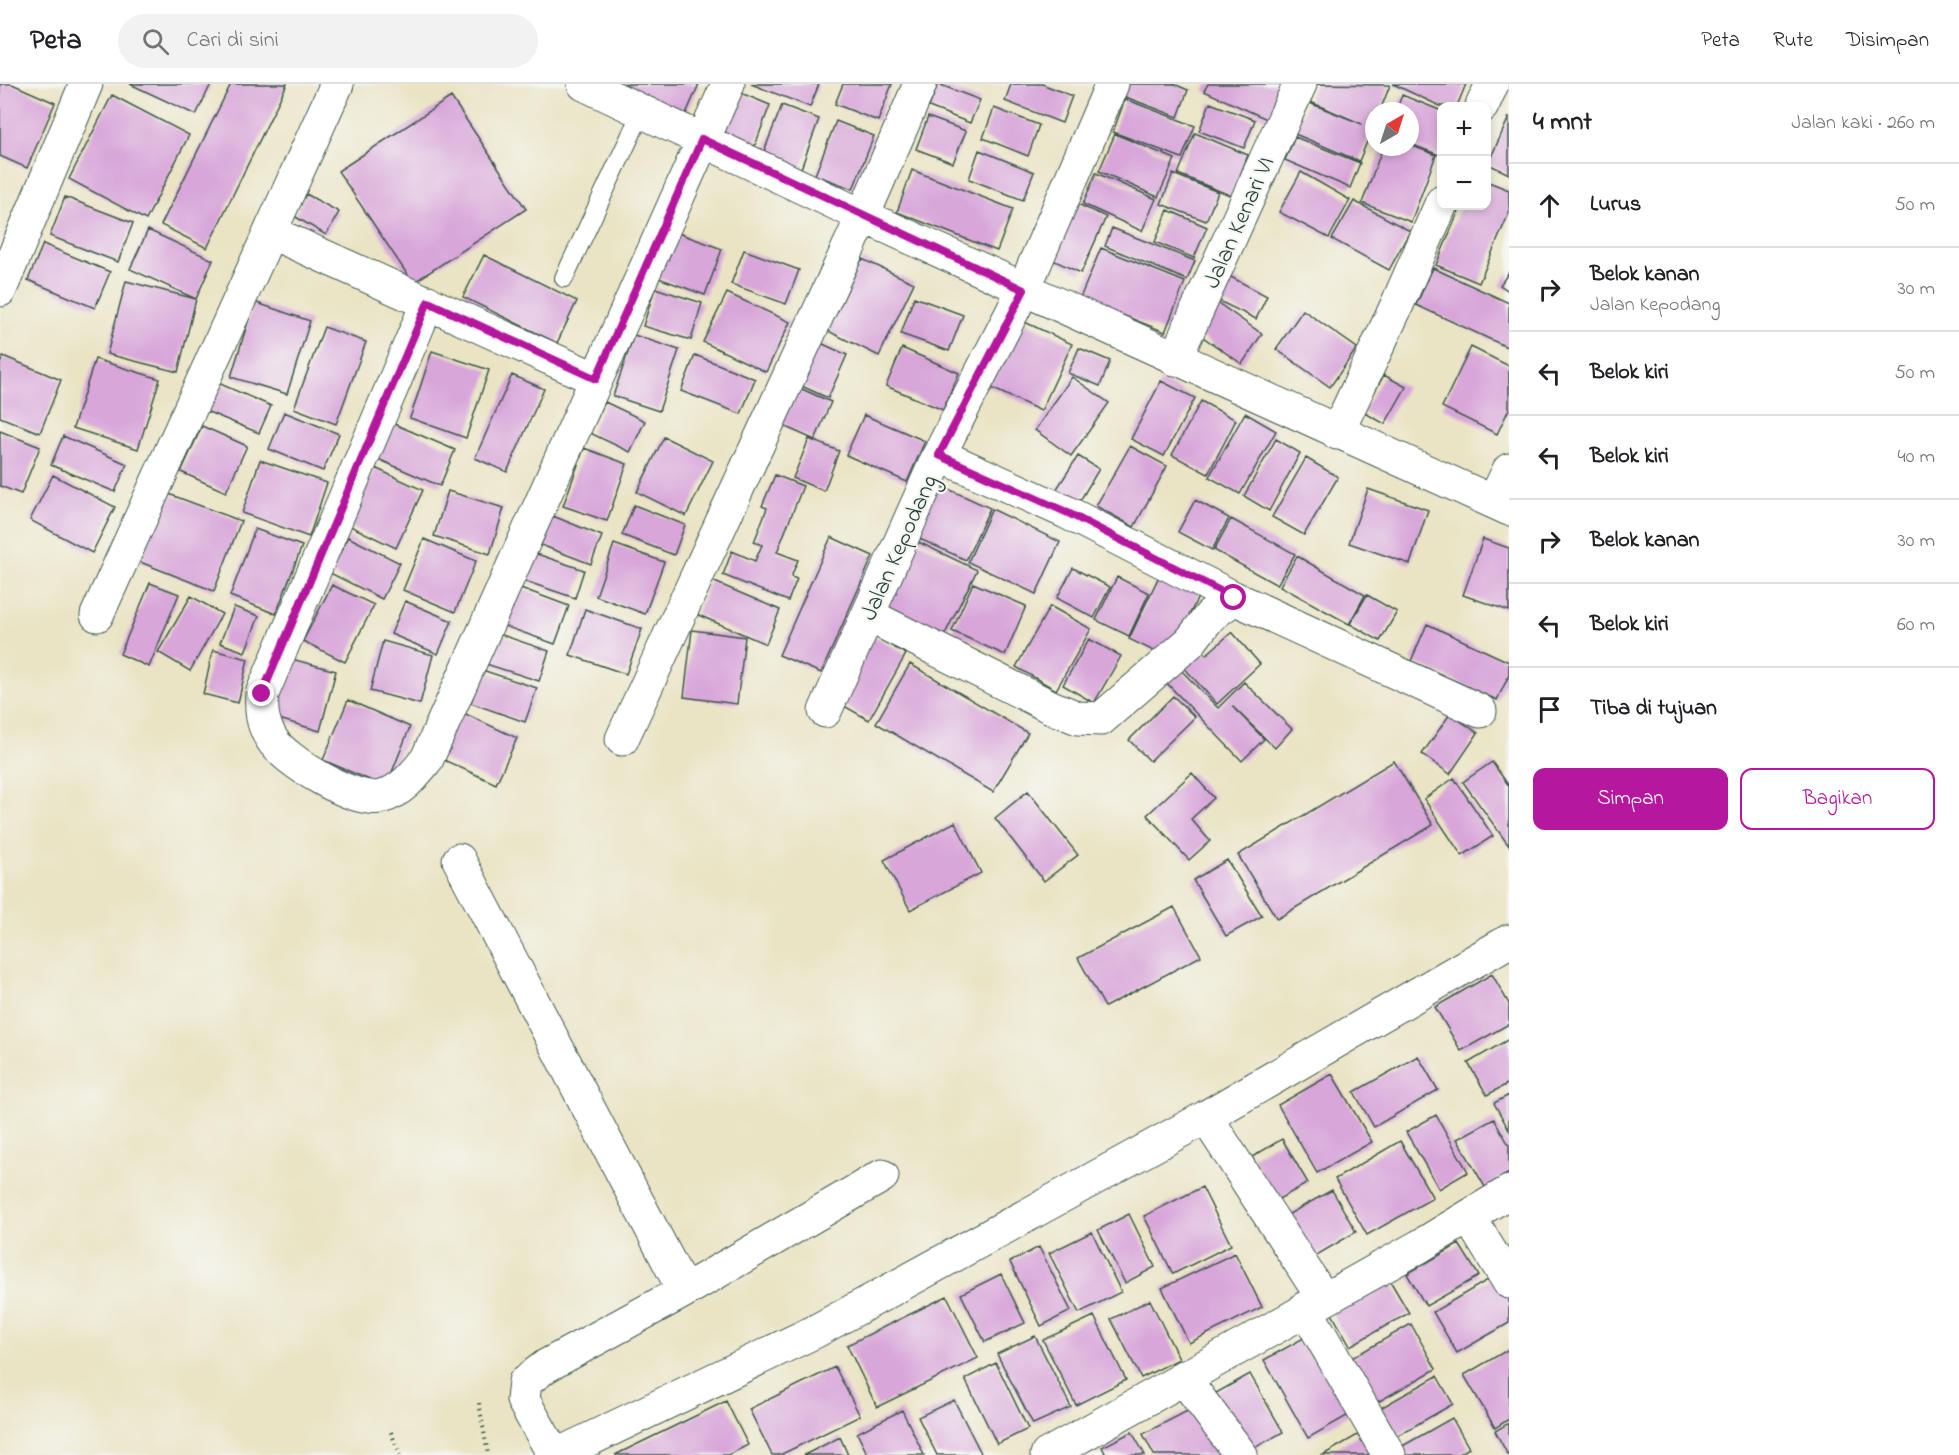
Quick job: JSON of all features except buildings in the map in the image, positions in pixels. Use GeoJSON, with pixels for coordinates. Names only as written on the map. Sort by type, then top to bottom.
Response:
{"type":"FeatureCollection","features":[{"type":"Feature","properties":{"kind":"street"},"geometry":{"type":"LineString","coordinates":[[0,290],[86,84]]}},
{"type":"Feature","properties":{"kind":"street"},"geometry":{"type":"LineString","coordinates":[[98,615],[337,84]]}},
{"type":"Feature","properties":{"kind":"street"},"geometry":{"type":"LineString","coordinates":[[584,84],[1024,290],[1337,433],[1502,505],[1509,470]]}},
{"type":"Feature","properties":{"kind":"street"},"geometry":{"type":"LineString","coordinates":[[428,302],[262,694],[261,717],[271,740],[298,767],[345,790],[380,797],[406,784],[427,759],[728,84]]}},
{"type":"Feature","properties":{"kind":"street"},"geometry":{"type":"LineString","coordinates":[[622,739],[863,216],[920,84]]}},
{"type":"Feature","properties":{"kind":"street","name":"Jalan Kepodang"},"geometry":{"type":"LineString","coordinates":[[825,711],[939,455],[1024,290],[1112,84]]}},
{"type":"Feature","properties":{"kind":"street","name":"Jalan Kenari VI"},"geometry":{"type":"LineString","coordinates":[[1175,359],[1300,84]]}},
{"type":"Feature","properties":{"kind":"street"},"geometry":{"type":"LineString","coordinates":[[1484,102],[1492,84]]}},
{"type":"Feature","properties":{"kind":"street"},"geometry":{"type":"LineString","coordinates":[[1337,433],[1438,210]]}},
{"type":"Feature","properties":{"kind":"street"},"geometry":{"type":"LineString","coordinates":[[270,232],[596,379]]}},
{"type":"Feature","properties":{"kind":"street"},"geometry":{"type":"LineString","coordinates":[[939,455],[1066,512],[1234,598],[1480,711]]}},
{"type":"Feature","properties":{"kind":"street"},"geometry":{"type":"LineString","coordinates":[[868,615],[1051,707],[1078,718],[1101,719],[1190,642],[1210,616],[1234,598]]}},
{"type":"Feature","properties":{"kind":"street"},"geometry":{"type":"LineString","coordinates":[[459,860],[684,1291]]}},
{"type":"Feature","properties":{"kind":"street"},"geometry":{"type":"LineString","coordinates":[[882,1176],[684,1291],[546,1366],[525,1382],[523,1400],[556,1455],[816,1331],[1206,1117],[1509,940]]}},
{"type":"Feature","properties":{"kind":"street"},"geometry":{"type":"LineString","coordinates":[[1206,1117],[1314,1303],[1389,1455]]}},
{"type":"Feature","properties":{"kind":"street"},"geometry":{"type":"LineString","coordinates":[[1047,1455],[1469,1217],[1509,1192]]}},
{"type":"Feature","properties":{"kind":"street"},"geometry":{"type":"LineString","coordinates":[[1469,1217],[1509,1282]]}},
{"type":"Feature","properties":{"kind":"street"},"geometry":{"type":"LineString","coordinates":[[1183,1377],[1241,1455]]}},
{"type":"Feature","properties":{"kind":"lane"},"geometry":{"type":"LineString","coordinates":[[564,278],[642,111]]}},
{"type":"Feature","properties":{"kind":"path"},"geometry":{"type":"LineString","coordinates":[[479,1403],[488,1453]]}},
{"type":"Feature","properties":{"kind":"path"},"geometry":{"type":"LineString","coordinates":[[391,1432],[400,1455]]}},
{"type":"Feature","properties":{"kind":"route"},"geometry":{"type":"LineString","coordinates":[[262,694],[428,302],[596,379],[702,139],[1024,290],[939,455],[1066,512],[1234,598]]}}]}
